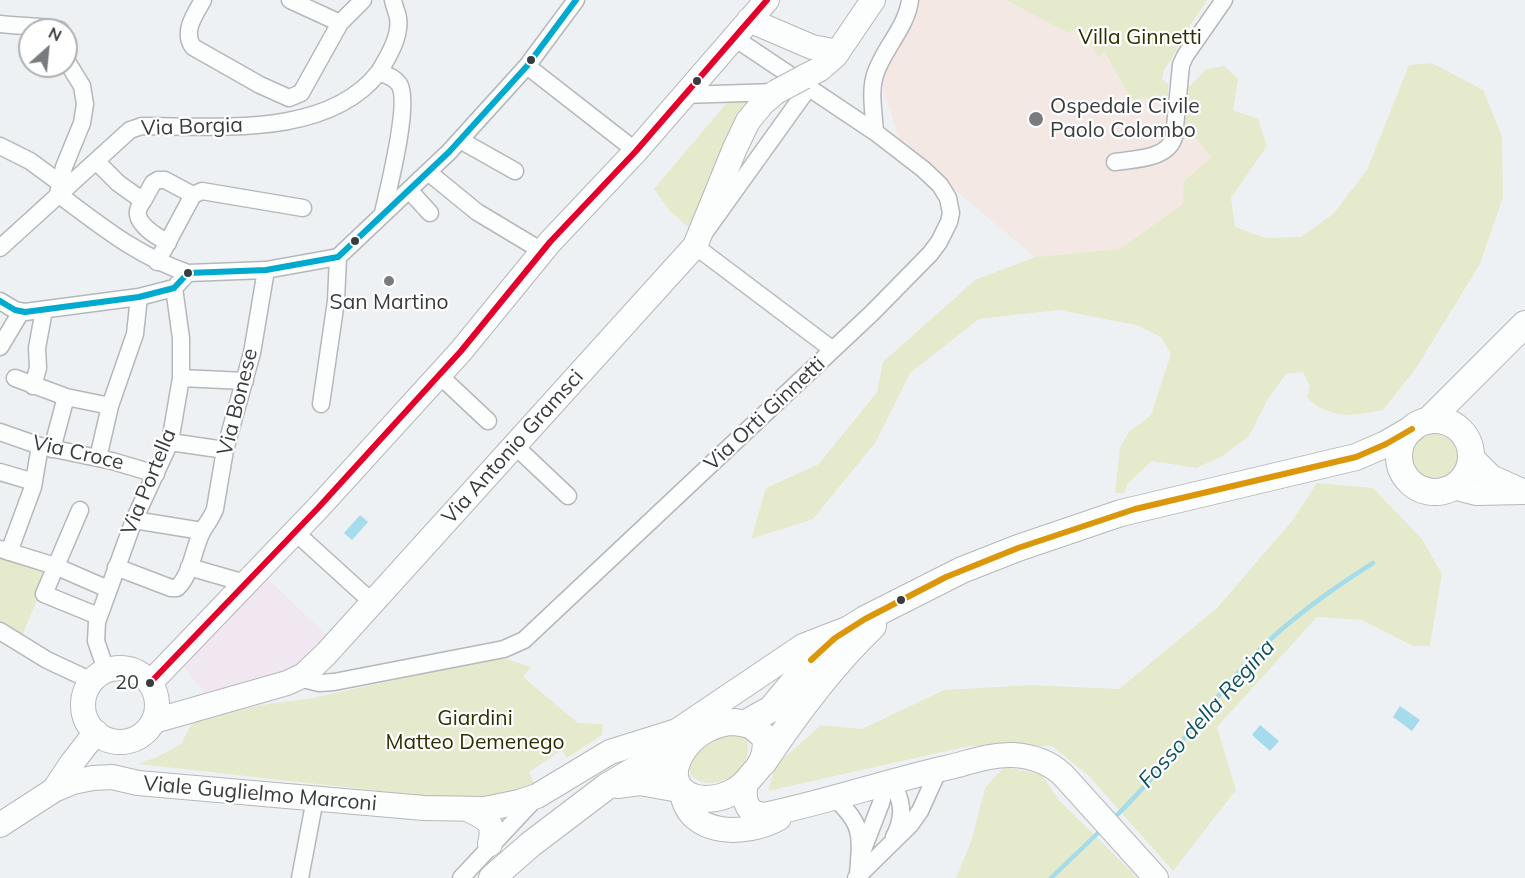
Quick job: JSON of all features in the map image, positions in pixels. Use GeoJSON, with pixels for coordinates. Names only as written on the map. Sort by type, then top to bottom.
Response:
{"type":"FeatureCollection","features":[{"type":"Feature","properties":{"kind":"main road"},"geometry":{"type":"LineString","coordinates":[[1484,368],[1467,408],[1466,420],[1470,451],[1468,469],[1462,480],[1453,487],[1431,492],[1420,489],[1404,474],[1400,462],[1400,450],[1404,438],[1484,368],[1525,324]]}},
{"type":"Feature","properties":{"kind":"main road"},"geometry":{"type":"LineString","coordinates":[[746,723],[771,709],[818,654],[850,628],[946,577],[981,562],[1121,513],[1356,457],[1420,425],[1438,421],[1457,428],[1470,451]]}},
{"type":"Feature","properties":{"kind":"main road"},"geometry":{"type":"LineString","coordinates":[[1356,457],[1382,462],[1404,474]]}},
{"type":"Feature","properties":{"kind":"main road"},"geometry":{"type":"LineString","coordinates":[[606,787],[640,782],[700,798],[718,798],[731,794],[753,775],[792,721],[844,657],[872,627],[902,601]]}},
{"type":"Feature","properties":{"kind":"main road"},"geometry":{"type":"LineString","coordinates":[[492,878],[521,852],[606,787],[633,771],[665,758],[720,724],[746,723],[765,737],[766,746],[753,775]]}},
{"type":"Feature","properties":{"kind":"main road"},"geometry":{"type":"LineString","coordinates":[[680,791],[676,782],[676,768],[681,754],[692,740]]}},
{"type":"Feature","properties":{"kind":"street"},"geometry":{"type":"LineString","coordinates":[[203,0],[188,31],[188,40],[193,48],[260,85],[290,98],[297,96],[303,90],[340,23],[363,0]]}},
{"type":"Feature","properties":{"kind":"street"},"geometry":{"type":"LineString","coordinates":[[290,0],[340,23]]}},
{"type":"Feature","properties":{"kind":"street","name":"Via Borgia"},"geometry":{"type":"LineString","coordinates":[[0,248],[59,188],[96,161],[124,133],[138,127],[237,127],[323,111],[353,97],[379,72],[388,56],[398,28],[393,0]]}},
{"type":"Feature","properties":{"kind":"street"},"geometry":{"type":"LineString","coordinates":[[0,146],[34,164],[119,239],[158,262],[188,273],[266,270],[338,257],[460,140],[527,66],[576,0]]}},
{"type":"Feature","properties":{"kind":"street"},"geometry":{"type":"LineString","coordinates":[[150,683],[295,532],[440,375],[542,251],[636,151],[767,0]]}},
{"type":"Feature","properties":{"kind":"street"},"geometry":{"type":"LineString","coordinates":[[683,95],[776,92],[807,80],[838,52],[873,0]]}},
{"type":"Feature","properties":{"kind":"street"},"geometry":{"type":"LineString","coordinates":[[875,132],[873,93],[875,75],[905,17],[910,0]]}},
{"type":"Feature","properties":{"kind":"street"},"geometry":{"type":"LineString","coordinates":[[1115,162],[1163,152],[1171,147],[1181,65],[1224,0]]}},
{"type":"Feature","properties":{"kind":"street"},"geometry":{"type":"LineString","coordinates":[[0,14],[18,18]]}},
{"type":"Feature","properties":{"kind":"street"},"geometry":{"type":"LineString","coordinates":[[0,24],[18,26]]}},
{"type":"Feature","properties":{"kind":"street"},"geometry":{"type":"LineString","coordinates":[[742,28],[838,52]]}},
{"type":"Feature","properties":{"kind":"street"},"geometry":{"type":"LineString","coordinates":[[742,28],[801,55],[808,63],[807,80]]}},
{"type":"Feature","properties":{"kind":"street"},"geometry":{"type":"LineString","coordinates":[[527,66],[636,151]]}},
{"type":"Feature","properties":{"kind":"street"},"geometry":{"type":"LineString","coordinates":[[379,72],[397,81],[402,93],[398,146],[383,213]]}},
{"type":"Feature","properties":{"kind":"street"},"geometry":{"type":"LineString","coordinates":[[59,188],[64,167],[82,123],[85,104],[82,86],[77,78]]}},
{"type":"Feature","properties":{"kind":"street","name":"Via Orti Ginnetti"},"geometry":{"type":"LineString","coordinates":[[299,678],[319,683],[334,682],[504,649],[524,640],[833,350],[930,254],[943,237],[951,218],[950,202],[940,185],[913,161],[807,80]]}},
{"type":"Feature","properties":{"kind":"street","name":"Via Antonio Gramsci"},"geometry":{"type":"LineString","coordinates":[[154,721],[299,678],[322,659],[695,246],[807,80]]}},
{"type":"Feature","properties":{"kind":"street"},"geometry":{"type":"LineString","coordinates":[[776,92],[757,110],[745,127],[695,246],[833,350]]}},
{"type":"Feature","properties":{"kind":"street"},"geometry":{"type":"LineString","coordinates":[[460,140],[515,171]]}},
{"type":"Feature","properties":{"kind":"street"},"geometry":{"type":"LineString","coordinates":[[96,161],[118,183],[143,201]]}},
{"type":"Feature","properties":{"kind":"street"},"geometry":{"type":"LineString","coordinates":[[428,172],[470,207],[542,251]]}},
{"type":"Feature","properties":{"kind":"street"},"geometry":{"type":"LineString","coordinates":[[168,243],[153,233],[138,217],[137,211],[153,183],[158,180],[165,180],[193,195]]}},
{"type":"Feature","properties":{"kind":"street"},"geometry":{"type":"LineString","coordinates":[[409,190],[430,213]]}},
{"type":"Feature","properties":{"kind":"street"},"geometry":{"type":"LineString","coordinates":[[158,262],[193,195],[202,191],[303,208]]}},
{"type":"Feature","properties":{"kind":"street"},"geometry":{"type":"LineString","coordinates":[[321,404],[334,312],[338,257]]}},
{"type":"Feature","properties":{"kind":"street","name":"Via Bonese"},"geometry":{"type":"LineString","coordinates":[[116,567],[171,588],[180,585],[202,531],[215,509],[225,450],[252,353],[266,270]]}},
{"type":"Feature","properties":{"kind":"street"},"geometry":{"type":"LineString","coordinates":[[0,301],[21,312],[139,297],[174,288],[188,273]]}},
{"type":"Feature","properties":{"kind":"street","name":"Via Portella"},"geometry":{"type":"LineString","coordinates":[[99,676],[95,637],[98,616],[134,520],[170,442],[181,378],[181,338],[174,288]]}},
{"type":"Feature","properties":{"kind":"street"},"geometry":{"type":"LineString","coordinates":[[98,458],[110,406],[135,334],[139,297]]}},
{"type":"Feature","properties":{"kind":"street"},"geometry":{"type":"LineString","coordinates":[[33,386],[38,369],[37,352],[44,310]]}},
{"type":"Feature","properties":{"kind":"street"},"geometry":{"type":"LineString","coordinates":[[0,347],[21,312]]}},
{"type":"Feature","properties":{"kind":"street"},"geometry":{"type":"LineString","coordinates":[[440,375],[488,421]]}},
{"type":"Feature","properties":{"kind":"street"},"geometry":{"type":"LineString","coordinates":[[15,378],[66,398],[110,406]]}},
{"type":"Feature","properties":{"kind":"street"},"geometry":{"type":"LineString","coordinates":[[181,378],[245,381]]}},
{"type":"Feature","properties":{"kind":"street"},"geometry":{"type":"LineString","coordinates":[[66,398],[34,482],[4,551],[55,566],[108,589]]}},
{"type":"Feature","properties":{"kind":"street","name":"Via Croce"},"geometry":{"type":"LineString","coordinates":[[0,432],[46,448],[98,458],[156,474]]}},
{"type":"Feature","properties":{"kind":"street"},"geometry":{"type":"LineString","coordinates":[[170,442],[225,450]]}},
{"type":"Feature","properties":{"kind":"street"},"geometry":{"type":"LineString","coordinates":[[514,445],[568,496]]}},
{"type":"Feature","properties":{"kind":"street"},"geometry":{"type":"LineString","coordinates":[[1470,451],[1491,477],[1525,492]]}},
{"type":"Feature","properties":{"kind":"street"},"geometry":{"type":"LineString","coordinates":[[0,472],[34,482]]}},
{"type":"Feature","properties":{"kind":"street"},"geometry":{"type":"LineString","coordinates":[[1453,487],[1476,493],[1525,492]]}},
{"type":"Feature","properties":{"kind":"street"},"geometry":{"type":"LineString","coordinates":[[80,510],[44,594],[98,616]]}},
{"type":"Feature","properties":{"kind":"street"},"geometry":{"type":"LineString","coordinates":[[134,520],[202,531]]}},
{"type":"Feature","properties":{"kind":"street"},"geometry":{"type":"LineString","coordinates":[[295,532],[372,602]]}},
{"type":"Feature","properties":{"kind":"street"},"geometry":{"type":"LineString","coordinates":[[189,567],[246,583]]}},
{"type":"Feature","properties":{"kind":"street","name":"Viale Guglielmo Marconi"},"geometry":{"type":"LineString","coordinates":[[54,790],[83,780],[112,777],[138,783],[469,810],[510,805],[537,796],[583,767],[624,746],[673,733],[714,708],[803,646],[850,628]]}},
{"type":"Feature","properties":{"kind":"street"},"geometry":{"type":"LineString","coordinates":[[0,631],[47,660],[99,676]]}},
{"type":"Feature","properties":{"kind":"street"},"geometry":{"type":"LineString","coordinates":[[126,668],[144,676],[150,683],[158,701],[154,721],[139,737],[128,741],[105,739],[96,732],[85,717],[83,708],[87,689],[99,676],[126,668]]}},
{"type":"Feature","properties":{"kind":"street"},"geometry":{"type":"LineString","coordinates":[[0,825],[54,790],[96,732]]}},
{"type":"Feature","properties":{"kind":"street"},"geometry":{"type":"LineString","coordinates":[[624,746],[665,746],[692,740]]}},
{"type":"Feature","properties":{"kind":"street"},"geometry":{"type":"LineString","coordinates":[[79,754],[112,777]]}},
{"type":"Feature","properties":{"kind":"street"},"geometry":{"type":"LineString","coordinates":[[753,775],[745,801],[753,813],[764,815],[939,769],[998,756],[1015,755],[1031,758],[1055,769],[1080,793],[1156,878]]}},
{"type":"Feature","properties":{"kind":"street"},"geometry":{"type":"LineString","coordinates":[[858,871],[888,848],[915,818],[939,769]]}},
{"type":"Feature","properties":{"kind":"street"},"geometry":{"type":"LineString","coordinates":[[888,782],[899,795],[902,814],[897,831],[888,848]]}},
{"type":"Feature","properties":{"kind":"street"},"geometry":{"type":"LineString","coordinates":[[858,871],[888,782]]}},
{"type":"Feature","properties":{"kind":"street"},"geometry":{"type":"LineString","coordinates":[[680,791],[694,819],[724,830],[760,827],[794,808]]}},
{"type":"Feature","properties":{"kind":"street"},"geometry":{"type":"LineString","coordinates":[[460,878],[537,796]]}},
{"type":"Feature","properties":{"kind":"street"},"geometry":{"type":"LineString","coordinates":[[833,797],[848,811],[857,825],[860,841],[858,871]]}},
{"type":"Feature","properties":{"kind":"street"},"geometry":{"type":"LineString","coordinates":[[300,878],[315,799]]}},
{"type":"Feature","properties":{"kind":"street"},"geometry":{"type":"LineString","coordinates":[[469,810],[490,823],[492,832],[490,844]]}},
{"type":"Feature","properties":{"kind":"shaded area","name":"Ospedale Civile Paolo Colombo"},"geometry":{"type":"Polygon","coordinates":[[[918,0],[1006,0],[1068,33],[1080,25],[1098,55],[1103,52],[1132,101],[1142,97],[1168,106],[1211,157],[1184,181],[1184,204],[1120,249],[1035,257],[901,145],[879,74],[918,10],[918,0]]]}},
{"type":"Feature","properties":{"kind":"shaded area"},"geometry":{"type":"Polygon","coordinates":[[[266,577],[331,639],[292,675],[209,699],[181,664],[266,577]]]}},
{"type":"Feature","properties":{"kind":"green space","name":"Villa Ginnetti"},"geometry":{"type":"Polygon","coordinates":[[[1006,0],[1207,0],[1164,70],[1162,79],[1168,84],[1168,105],[1206,69],[1224,66],[1238,79],[1233,110],[1258,119],[1267,146],[1231,198],[1235,227],[1266,238],[1301,237],[1333,214],[1367,170],[1409,65],[1432,63],[1483,90],[1502,136],[1503,197],[1480,264],[1416,368],[1383,410],[1352,415],[1325,410],[1307,398],[1310,386],[1303,372],[1286,374],[1268,399],[1249,436],[1221,457],[1196,468],[1152,461],[1128,483],[1124,493],[1115,493],[1120,447],[1129,432],[1151,415],[1171,354],[1161,337],[1136,325],[1059,310],[979,319],[910,373],[875,443],[813,519],[751,539],[766,488],[819,464],[877,392],[883,362],[975,280],[1035,257],[1120,249],[1183,204],[1184,181],[1211,157],[1168,106],[1142,97],[1132,101],[1104,52],[1098,56],[1080,26],[1068,33],[1006,0]]]}},
{"type":"Feature","properties":{"kind":"green space"},"geometry":{"type":"Polygon","coordinates":[[[759,98],[691,230],[669,210],[654,189],[730,99],[759,98]]]}},
{"type":"Feature","properties":{"kind":"green space"},"geometry":{"type":"Polygon","coordinates":[[[1429,434],[1439,434],[1454,444],[1458,458],[1454,472],[1448,478],[1439,482],[1429,482],[1414,472],[1410,463],[1410,453],[1420,438],[1429,434]]]}},
{"type":"Feature","properties":{"kind":"green space"},"geometry":{"type":"Polygon","coordinates":[[[1317,483],[1373,488],[1422,539],[1442,574],[1430,646],[1413,646],[1362,620],[1317,617],[1217,727],[1236,790],[1173,871],[1089,776],[1052,746],[969,746],[768,791],[776,765],[821,725],[862,729],[944,690],[1032,685],[1119,689],[1217,608],[1292,521],[1317,483]]]}},
{"type":"Feature","properties":{"kind":"green space"},"geometry":{"type":"Polygon","coordinates":[[[0,555],[50,569],[22,636],[0,622],[0,555]]]}},
{"type":"Feature","properties":{"kind":"green space","name":"Giardini Matteo Demenego"},"geometry":{"type":"Polygon","coordinates":[[[500,657],[531,667],[523,677],[578,723],[603,724],[602,735],[567,758],[562,750],[529,772],[534,783],[500,797],[461,800],[138,764],[181,744],[193,721],[500,657]]]}},
{"type":"Feature","properties":{"kind":"green space"},"geometry":{"type":"Polygon","coordinates":[[[722,730],[745,736],[748,747],[747,758],[741,768],[722,781],[711,783],[701,781],[691,775],[690,760],[703,744],[722,730]]]}},
{"type":"Feature","properties":{"kind":"green space"},"geometry":{"type":"Polygon","coordinates":[[[1004,767],[1041,774],[1059,800],[1138,878],[956,878],[972,839],[985,788],[1004,767]]]}},
{"type":"Feature","properties":{"kind":"water"},"geometry":{"type":"Polygon","coordinates":[[[360,515],[368,522],[352,540],[344,533],[360,515]]]}},
{"type":"Feature","properties":{"kind":"water"},"geometry":{"type":"Polygon","coordinates":[[[1400,706],[1420,720],[1412,731],[1393,717],[1400,706]]]}},
{"type":"Feature","properties":{"kind":"water"},"geometry":{"type":"Polygon","coordinates":[[[1260,725],[1279,741],[1270,751],[1252,735],[1260,725]]]}},
{"type":"Feature","properties":{"kind":"waterway","name":"Fosso della Regina"},"geometry":{"type":"LineString","coordinates":[[1114,818],[1152,778],[1257,652],[1313,604],[1373,563]]}},
{"type":"Feature","properties":{"kind":"waterway","name":"Fosso della Regina"},"geometry":{"type":"LineString","coordinates":[[1051,878],[1101,830]]}},
{"type":"Feature","properties":{"kind":"transit line"},"geometry":{"type":"LineString","coordinates":[[0,301],[15,310],[25,312],[139,297],[174,288],[188,273],[266,270],[338,257],[449,152],[527,66],[576,0]]}},
{"type":"Feature","properties":{"kind":"transit line"},"geometry":{"type":"LineString","coordinates":[[150,683],[318,508],[461,351],[550,242],[636,151],[767,0]]}},
{"type":"Feature","properties":{"kind":"transit line"},"geometry":{"type":"LineString","coordinates":[[811,660],[835,638],[865,619],[946,577],[1018,548],[1135,509],[1356,457],[1412,429]]}},
{"type":"Feature","properties":{"kind":"place","name":"Ospedale Civile Paolo Colombo"},"geometry":{"type":"Point","coordinates":[1036,119]}},
{"type":"Feature","properties":{"kind":"place","name":"San Martino"},"geometry":{"type":"Point","coordinates":[389,281]}},
{"type":"Feature","properties":{"kind":"place","name":"20"},"geometry":{"type":"Point","coordinates":[150,683]}}]}
